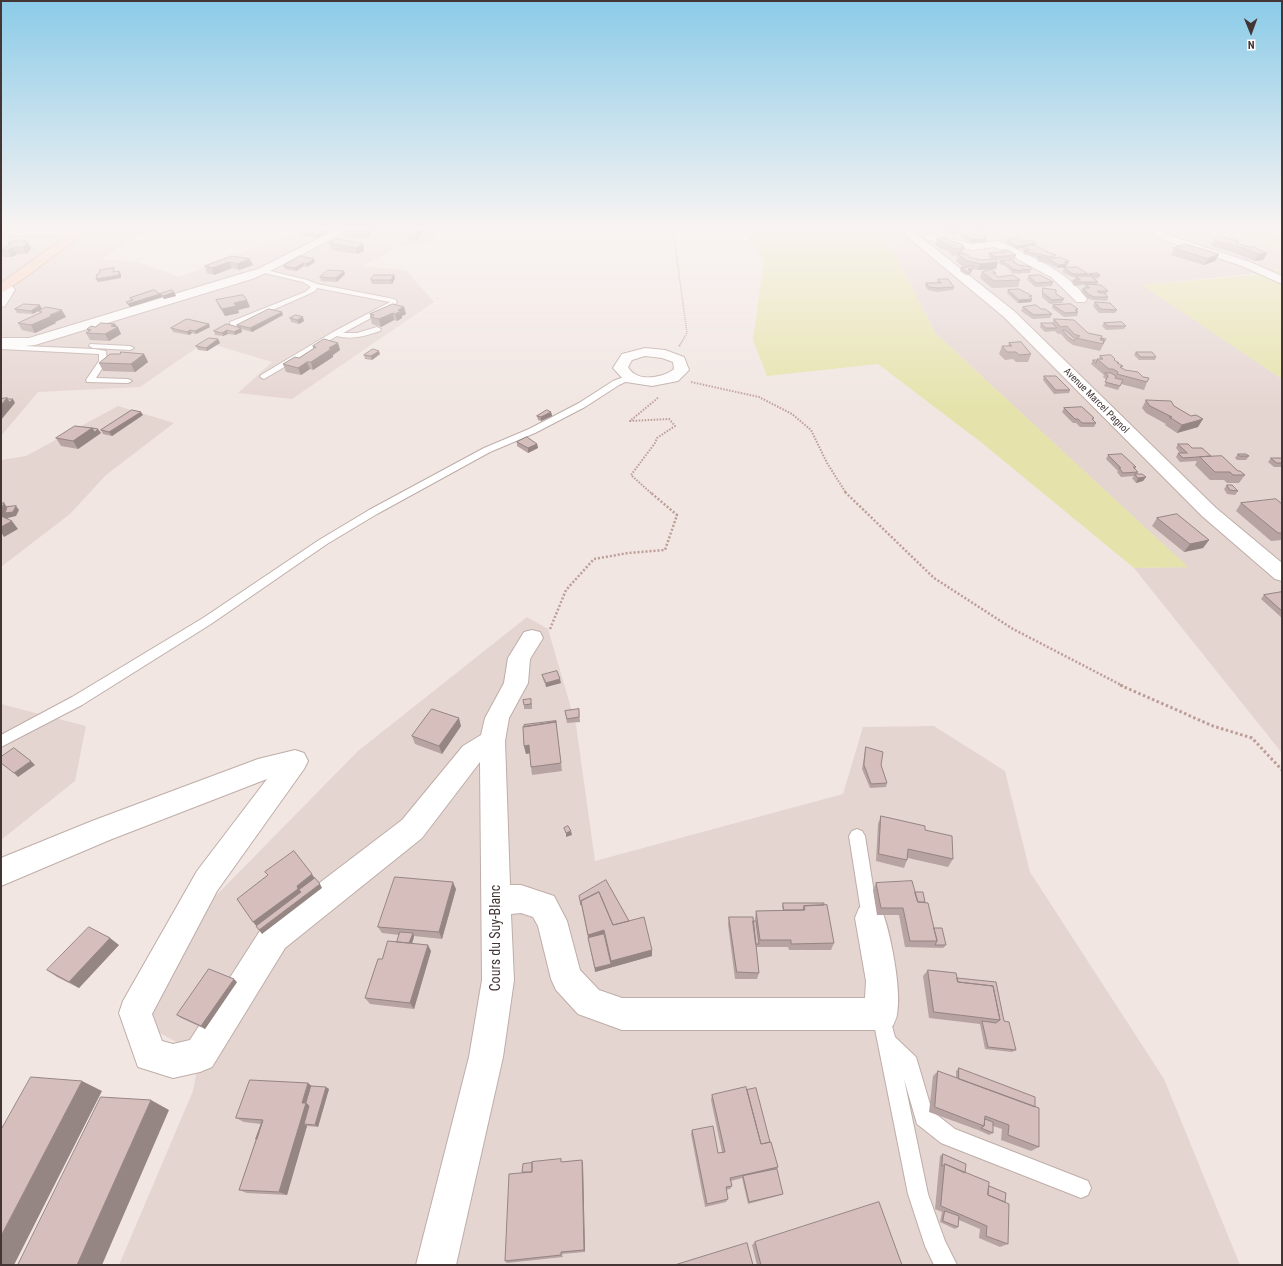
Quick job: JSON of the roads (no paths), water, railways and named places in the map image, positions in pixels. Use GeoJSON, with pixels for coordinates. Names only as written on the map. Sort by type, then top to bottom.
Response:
{"type":"FeatureCollection","features":[{"type":"Feature","properties":{"kind":"street"},"geometry":{"type":"LineString","coordinates":[[1,304],[9,290],[6,289]]}},
{"type":"Feature","properties":{"kind":"street"},"geometry":{"type":"LineString","coordinates":[[1,342],[30,342],[203,289]]}},
{"type":"Feature","properties":{"kind":"street","name":"Avenue Marcel Pagnol"},"geometry":{"type":"LineString","coordinates":[[978,289],[1009,314],[1209,512],[1282,574]]}},
{"type":"Feature","properties":{"kind":"street"},"geometry":{"type":"LineString","coordinates":[[1072,289],[1081,300]]}},
{"type":"Feature","properties":{"kind":"street"},"geometry":{"type":"LineString","coordinates":[[645,352],[665,354],[679,360],[682,370],[676,379],[652,382],[629,377],[620,368],[627,357],[645,352]]}},
{"type":"Feature","properties":{"kind":"street","name":"Cours du Suy-Blanc"},"geometry":{"type":"LineString","coordinates":[[436,1265],[486,1057],[498,980],[492,741],[497,718],[516,683],[519,658],[540,635]]}},
{"type":"Feature","properties":{"kind":"street"},"geometry":{"type":"LineString","coordinates":[[1,872],[102,830],[258,770],[295,760],[207,881],[135,1013],[150,1055],[173,1061],[200,1055],[274,937],[412,829],[472,753],[492,741]]}},
{"type":"Feature","properties":{"kind":"street"},"geometry":{"type":"LineString","coordinates":[[497,900],[521,899],[543,906],[552,921],[567,979],[589,1003],[622,1014],[884,1027],[882,981],[870,918]]}},
{"type":"Feature","properties":{"kind":"lane"},"geometry":{"type":"LineString","coordinates":[[233,324],[307,294],[313,289]]}},
{"type":"Feature","properties":{"kind":"lane"},"geometry":{"type":"LineString","coordinates":[[264,377],[336,334],[393,304],[394,301],[331,289]]}},
{"type":"Feature","properties":{"kind":"lane"},"geometry":{"type":"LineString","coordinates":[[336,334],[352,337],[363,335],[378,329]]}},
{"type":"Feature","properties":{"kind":"lane"},"geometry":{"type":"LineString","coordinates":[[30,342],[130,348]]}},
{"type":"Feature","properties":{"kind":"lane"},"geometry":{"type":"LineString","coordinates":[[1,347],[103,353],[103,361],[90,380],[128,381]]}},
{"type":"Feature","properties":{"kind":"lane"},"geometry":{"type":"LineString","coordinates":[[1,741],[83,697],[207,621],[323,542],[373,512],[486,450],[532,431],[582,405],[616,383],[629,377]]}},
{"type":"Feature","properties":{"kind":"lane"},"geometry":{"type":"LineString","coordinates":[[856,836],[870,918]]}},
{"type":"Feature","properties":{"kind":"lane"},"geometry":{"type":"LineString","coordinates":[[884,1027],[909,1064],[924,1117],[948,1136],[1080,1188]]}},
{"type":"Feature","properties":{"kind":"lane"},"geometry":{"type":"LineString","coordinates":[[884,1027],[918,1194],[936,1246],[946,1265]]}}]}
